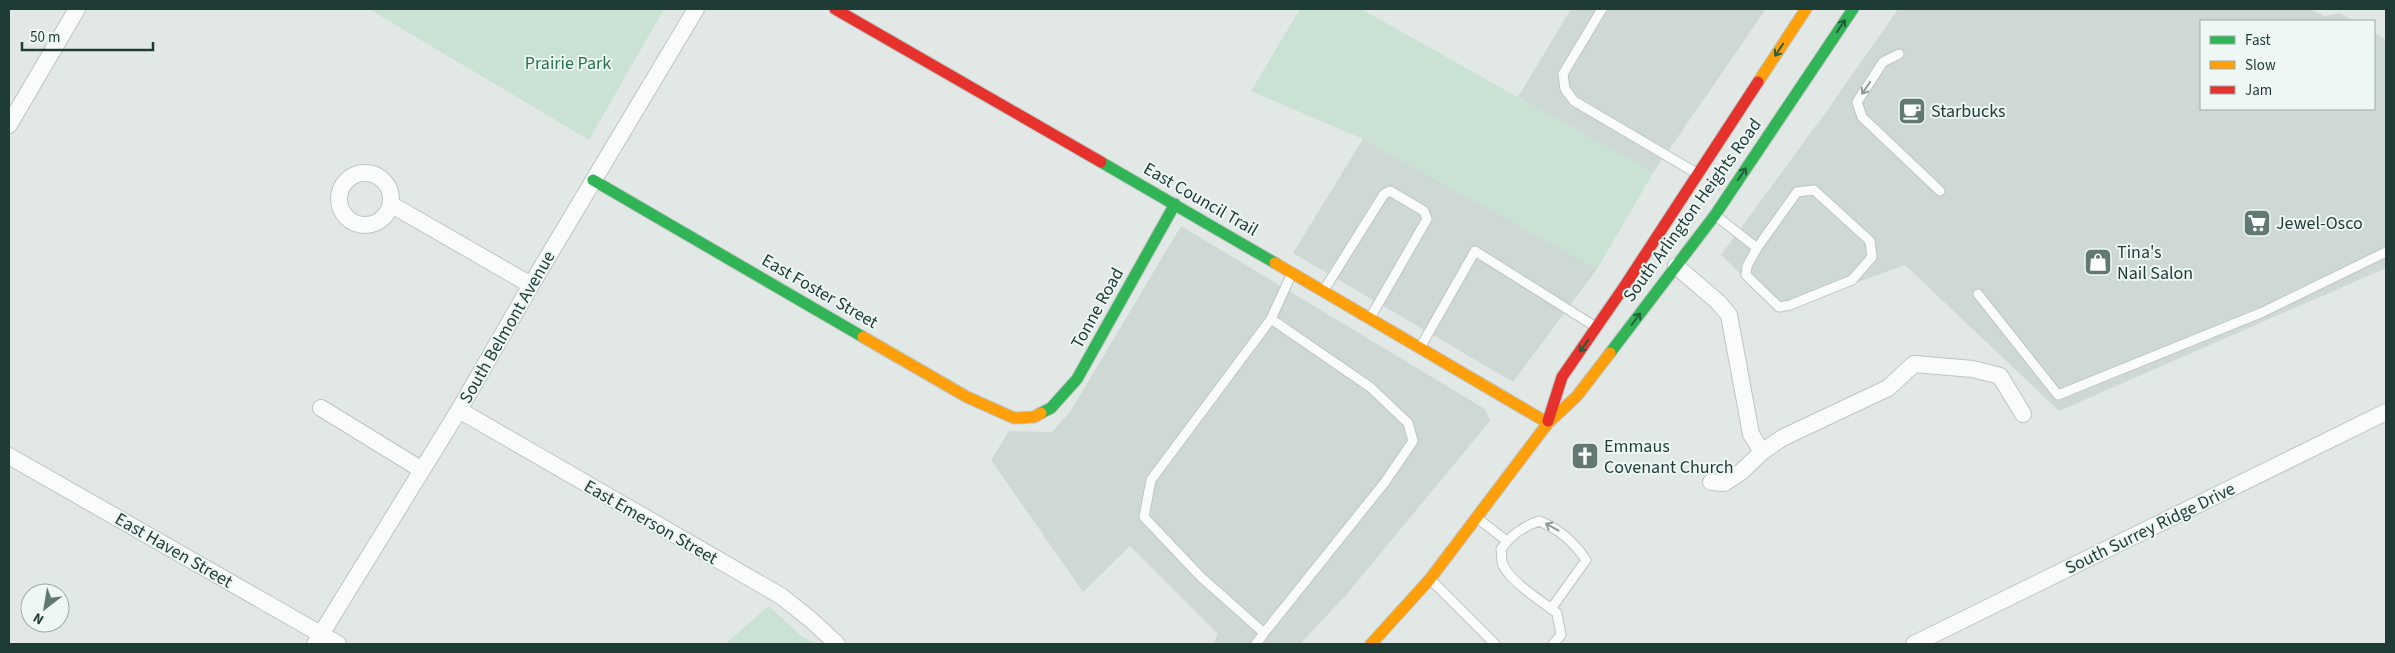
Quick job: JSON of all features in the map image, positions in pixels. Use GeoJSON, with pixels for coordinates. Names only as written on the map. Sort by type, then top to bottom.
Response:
{"type":"FeatureCollection","features":[{"type":"Feature","properties":{"kind":"street"},"geometry":{"type":"LineString","coordinates":[[9,125],[77,9]]}},
{"type":"Feature","properties":{"kind":"street","name":"South Belmont Avenue"},"geometry":{"type":"LineString","coordinates":[[318,639],[459,410],[593,180],[696,9]]}},
{"type":"Feature","properties":{"kind":"street","name":"East Council Trail"},"geometry":{"type":"LineString","coordinates":[[835,9],[1175,204],[1548,423]]}},
{"type":"Feature","properties":{"kind":"street","name":"South Arlington Heights Road"},"geometry":{"type":"LineString","coordinates":[[1548,423],[1562,377],[1806,9]]}},
{"type":"Feature","properties":{"kind":"street","name":"South Arlington Heights Road"},"geometry":{"type":"LineString","coordinates":[[1371,644],[1430,579],[1548,423],[1577,396],[1715,215],[1853,9]]}},
{"type":"Feature","properties":{"kind":"street","name":"East Foster Street"},"geometry":{"type":"LineString","coordinates":[[593,180],[967,397],[1014,418],[1034,417]]}},
{"type":"Feature","properties":{"kind":"street"},"geometry":{"type":"LineString","coordinates":[[392,204],[531,285]]}},
{"type":"Feature","properties":{"kind":"street","name":"Tonne Road"},"geometry":{"type":"LineString","coordinates":[[1034,417],[1051,408],[1077,379],[1175,204]]}},
{"type":"Feature","properties":{"kind":"street"},"geometry":{"type":"LineString","coordinates":[[1676,266],[1718,302],[1729,315],[1751,434],[1762,452]]}},
{"type":"Feature","properties":{"kind":"street"},"geometry":{"type":"LineString","coordinates":[[1711,482],[1724,482],[1741,472],[1762,452],[1782,438],[1888,388],[1914,364],[1973,369],[2000,376],[2023,414]]}},
{"type":"Feature","properties":{"kind":"street"},"geometry":{"type":"LineString","coordinates":[[321,408],[422,470]]}},
{"type":"Feature","properties":{"kind":"street","name":"East Emerson Street"},"geometry":{"type":"LineString","coordinates":[[459,410],[781,596],[837,644]]}},
{"type":"Feature","properties":{"kind":"street","name":"South Surrey Ridge Drive"},"geometry":{"type":"LineString","coordinates":[[1914,644],[2386,412]]}},
{"type":"Feature","properties":{"kind":"street","name":"East Haven Street"},"geometry":{"type":"LineString","coordinates":[[9,456],[318,639],[338,644]]}},
{"type":"Feature","properties":{"kind":"lane"},"geometry":{"type":"LineString","coordinates":[[1602,9],[1563,74],[1565,89],[1574,101],[1698,174]]}},
{"type":"Feature","properties":{"kind":"lane"},"geometry":{"type":"LineString","coordinates":[[1899,54],[1883,62],[1857,102],[1862,117],[1940,191]]}},
{"type":"Feature","properties":{"kind":"lane"},"geometry":{"type":"LineString","coordinates":[[1814,190],[1870,241],[1872,257],[1852,280],[1790,305],[1780,307],[1746,275],[1747,266],[1757,248],[1797,192],[1814,190]]}},
{"type":"Feature","properties":{"kind":"lane"},"geometry":{"type":"LineString","coordinates":[[1324,291],[1384,194],[1390,191],[1424,211],[1427,219],[1370,318]]}},
{"type":"Feature","properties":{"kind":"lane"},"geometry":{"type":"LineString","coordinates":[[1715,215],[1757,248]]}},
{"type":"Feature","properties":{"kind":"lane"},"geometry":{"type":"LineString","coordinates":[[1420,348],[1475,251],[1596,328]]}},
{"type":"Feature","properties":{"kind":"lane"},"geometry":{"type":"LineString","coordinates":[[1978,294],[2058,395],[2263,312],[2386,252]]}},
{"type":"Feature","properties":{"kind":"lane"},"geometry":{"type":"LineString","coordinates":[[1264,633],[1201,577],[1144,517],[1151,480],[1271,319],[1292,272]]}},
{"type":"Feature","properties":{"kind":"lane"},"geometry":{"type":"LineString","coordinates":[[1256,644],[1385,482],[1413,441],[1408,423],[1370,387],[1271,319]]}},
{"type":"Feature","properties":{"kind":"lane"},"geometry":{"type":"LineString","coordinates":[[1476,517],[1506,541]]}},
{"type":"Feature","properties":{"kind":"lane"},"geometry":{"type":"LineString","coordinates":[[1551,608],[1586,560],[1575,544],[1553,526],[1539,521],[1525,526],[1506,541],[1501,549],[1503,565],[1518,582],[1557,613],[1560,635],[1553,644]]}},
{"type":"Feature","properties":{"kind":"lane"},"geometry":{"type":"LineString","coordinates":[[1430,579],[1494,644]]}},
{"type":"Feature","properties":{"kind":"shaded area"},"geometry":{"type":"Polygon","coordinates":[[[1571,9],[1766,9],[1653,173],[1518,97],[1571,9]]]}},
{"type":"Feature","properties":{"kind":"shaded area"},"geometry":{"type":"Polygon","coordinates":[[[1898,9],[2311,9],[2324,16],[2340,13],[2352,20],[2200,20],[2200,110],[2375,110],[2375,34],[2386,40],[2386,268],[2059,411],[1905,265],[1778,311],[1721,255],[1826,112],[1898,9]]]}},
{"type":"Feature","properties":{"kind":"shaded area"},"geometry":{"type":"Polygon","coordinates":[[[1363,139],[1597,269],[1513,382],[1293,253],[1363,139]]]}},
{"type":"Feature","properties":{"kind":"shaded area"},"geometry":{"type":"Polygon","coordinates":[[[1181,226],[1485,409],[1490,421],[1346,595],[1300,644],[1213,644],[1218,634],[1130,546],[1083,592],[991,460],[1009,431],[1052,432],[1070,412],[1181,226]]]}},
{"type":"Feature","properties":{"kind":"green space","name":"Prairie Park"},"geometry":{"type":"Polygon","coordinates":[[[369,9],[664,9],[589,140],[369,9]]]}},
{"type":"Feature","properties":{"kind":"green space"},"geometry":{"type":"Polygon","coordinates":[[[1300,9],[1361,9],[1653,173],[1597,269],[1363,139],[1251,91],[1300,9]]]}},
{"type":"Feature","properties":{"kind":"green space"},"geometry":{"type":"Polygon","coordinates":[[[769,606],[800,635],[815,644],[725,644],[769,606]]]}},
{"type":"Feature","properties":{"kind":"traffic: fast"},"geometry":{"type":"LineString","coordinates":[[1610,353],[1715,215],[1853,9]]}},
{"type":"Feature","properties":{"kind":"traffic: fast"},"geometry":{"type":"LineString","coordinates":[[1101,162],[1275,263]]}},
{"type":"Feature","properties":{"kind":"traffic: fast"},"geometry":{"type":"LineString","coordinates":[[593,180],[863,337]]}},
{"type":"Feature","properties":{"kind":"traffic: fast"},"geometry":{"type":"LineString","coordinates":[[1041,413],[1051,408],[1077,379],[1175,204]]}},
{"type":"Feature","properties":{"kind":"traffic: slow"},"geometry":{"type":"LineString","coordinates":[[1758,82],[1806,9]]}},
{"type":"Feature","properties":{"kind":"traffic: slow"},"geometry":{"type":"LineString","coordinates":[[1275,263],[1548,423]]}},
{"type":"Feature","properties":{"kind":"traffic: slow"},"geometry":{"type":"LineString","coordinates":[[863,337],[967,397],[1014,418],[1034,417],[1041,413]]}},
{"type":"Feature","properties":{"kind":"traffic: slow"},"geometry":{"type":"LineString","coordinates":[[1371,644],[1430,579],[1548,423],[1577,396],[1610,353]]}},
{"type":"Feature","properties":{"kind":"traffic: jam"},"geometry":{"type":"LineString","coordinates":[[835,9],[1101,162]]}},
{"type":"Feature","properties":{"kind":"traffic: jam"},"geometry":{"type":"LineString","coordinates":[[1548,421],[1562,377],[1624,287],[1758,82]]}},
{"type":"Feature","properties":{"kind":"place","name":"Starbucks"},"geometry":{"type":"Point","coordinates":[1912,111]}},
{"type":"Feature","properties":{"kind":"place","name":"Jewel-Osco"},"geometry":{"type":"Point","coordinates":[2257,223]}},
{"type":"Feature","properties":{"kind":"place","name":"Tina's Nail Salon"},"geometry":{"type":"Point","coordinates":[2098,262]}},
{"type":"Feature","properties":{"kind":"place","name":"Emmaus Covenant Church"},"geometry":{"type":"Point","coordinates":[1585,456]}}]}
